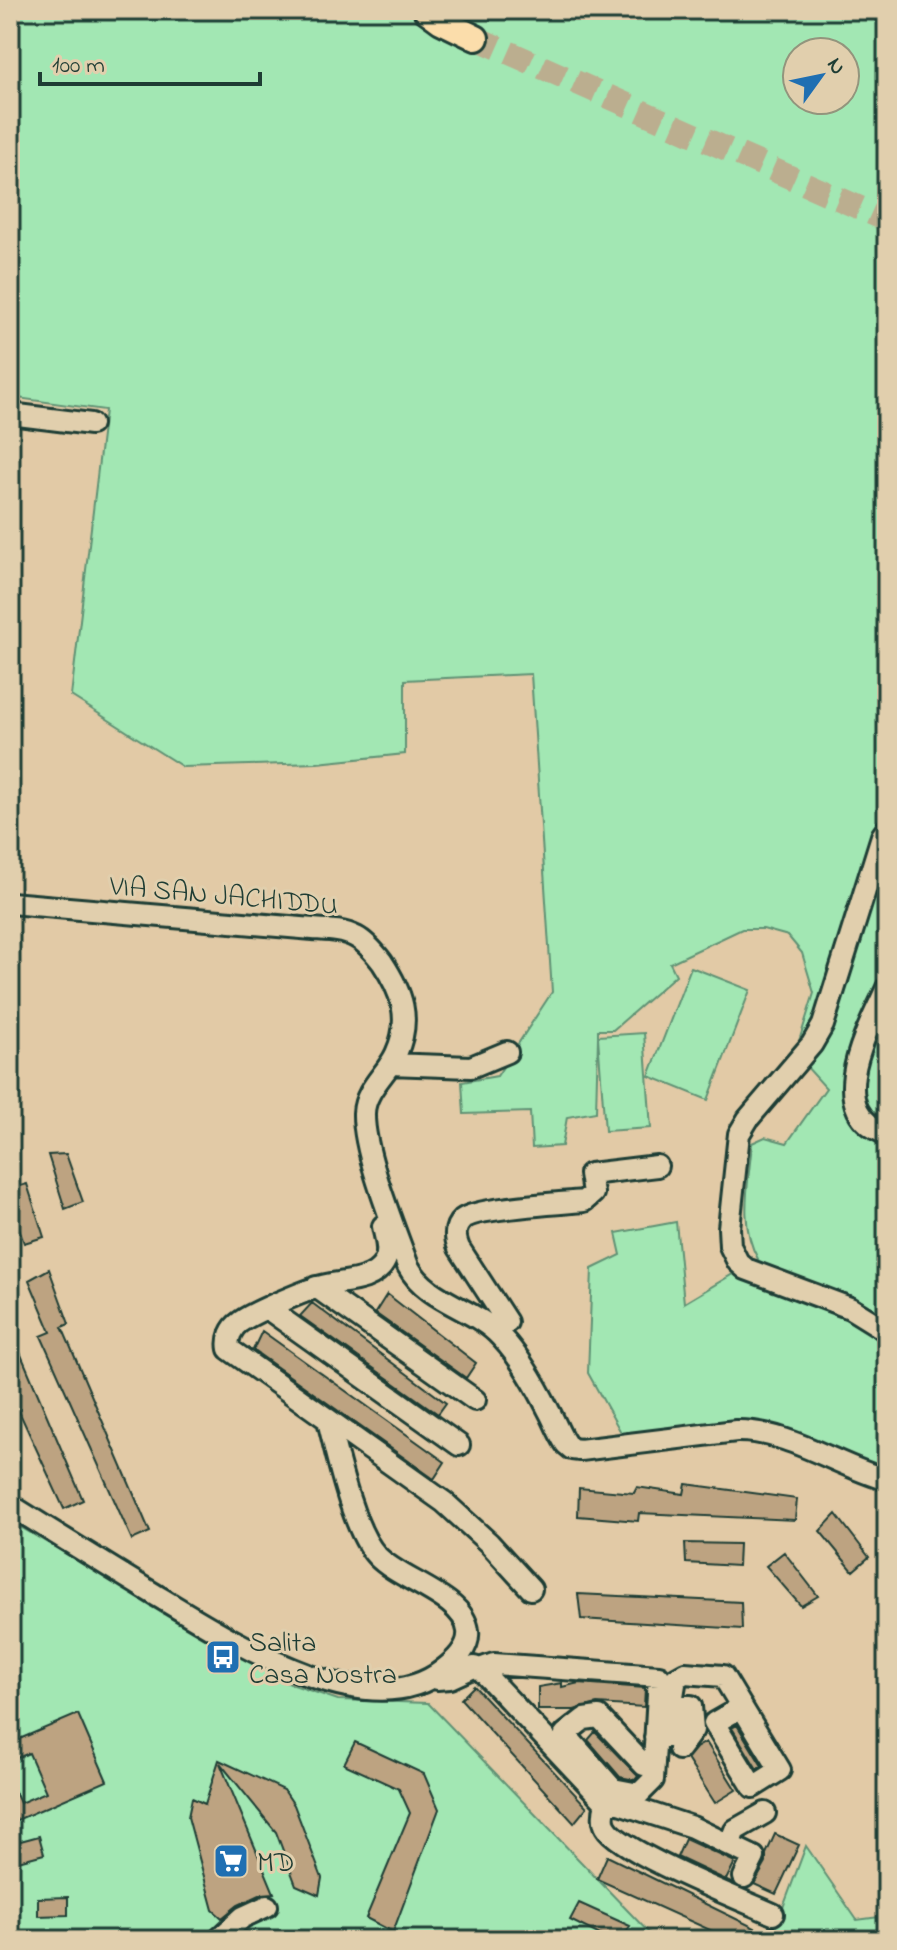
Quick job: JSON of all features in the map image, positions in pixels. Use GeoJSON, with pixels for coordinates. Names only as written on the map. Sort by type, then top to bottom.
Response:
{"type":"FeatureCollection","features":[{"type":"Feature","properties":{"kind":"main road"},"geometry":{"type":"LineString","coordinates":[[426,11],[476,38]]}},
{"type":"Feature","properties":{"kind":"street"},"geometry":{"type":"LineString","coordinates":[[10,414],[91,424]]}},
{"type":"Feature","properties":{"kind":"street"},"geometry":{"type":"LineString","coordinates":[[887,829],[882,836],[823,1025],[812,1044],[748,1119],[739,1134],[729,1237],[733,1255],[746,1269],[850,1308],[887,1331]]}},
{"type":"Feature","properties":{"kind":"street","name":"VIA SAN JACHIDDU"},"geometry":{"type":"LineString","coordinates":[[10,903],[352,935],[376,955],[402,997],[401,1035],[390,1064],[371,1091],[364,1111],[370,1150],[408,1266],[428,1291],[482,1319],[495,1330],[528,1374],[561,1437],[572,1449],[736,1431],[755,1432],[779,1438],[852,1469],[887,1480]]}},
{"type":"Feature","properties":{"kind":"street"},"geometry":{"type":"LineString","coordinates":[[887,988],[864,1040],[851,1087],[852,1098],[866,1121],[887,1134]]}},
{"type":"Feature","properties":{"kind":"street"},"geometry":{"type":"LineString","coordinates":[[390,1064],[471,1067],[507,1052]]}},
{"type":"Feature","properties":{"kind":"street"},"geometry":{"type":"LineString","coordinates":[[495,1330],[507,1322],[459,1248],[455,1238],[461,1220],[478,1213],[584,1201],[593,1193],[590,1174],[657,1166]]}},
{"type":"Feature","properties":{"kind":"street"},"geometry":{"type":"LineString","coordinates":[[388,1207],[383,1221],[388,1253],[384,1264],[371,1275],[316,1287],[240,1322],[228,1341],[229,1349],[444,1502],[489,1543],[531,1589]]}},
{"type":"Feature","properties":{"kind":"street"},"geometry":{"type":"LineString","coordinates":[[316,1287],[475,1400]]}},
{"type":"Feature","properties":{"kind":"street"},"geometry":{"type":"LineString","coordinates":[[268,1309],[459,1445]]}},
{"type":"Feature","properties":{"kind":"street"},"geometry":{"type":"LineString","coordinates":[[328,1420],[343,1482],[375,1554],[407,1579],[447,1601],[466,1623],[468,1632],[463,1649],[429,1680]]}},
{"type":"Feature","properties":{"kind":"street"},"geometry":{"type":"LineString","coordinates":[[10,1505],[217,1632],[267,1658],[317,1677],[366,1688],[402,1689],[429,1680],[450,1678],[474,1667],[480,1669],[606,1803],[619,1803],[692,1827],[754,1857],[744,1877]]}},
{"type":"Feature","properties":{"kind":"street"},"geometry":{"type":"LineString","coordinates":[[480,1669],[494,1664],[659,1676],[654,1765]]}},
{"type":"Feature","properties":{"kind":"street"},"geometry":{"type":"LineString","coordinates":[[655,1737],[667,1737],[675,1728],[676,1678],[685,1673],[723,1676],[742,1707]]}},
{"type":"Feature","properties":{"kind":"street"},"geometry":{"type":"LineString","coordinates":[[674,1706],[691,1706],[693,1730],[679,1749]]}},
{"type":"Feature","properties":{"kind":"street"},"geometry":{"type":"LineString","coordinates":[[606,1803],[604,1820],[614,1836],[663,1865],[773,1914]]}},
{"type":"Feature","properties":{"kind":"street"},"geometry":{"type":"LineString","coordinates":[[729,1845],[735,1830],[765,1813]]}},
{"type":"Feature","properties":{"kind":"street"},"geometry":{"type":"LineString","coordinates":[[218,1940],[243,1917],[267,1906]]}},
{"type":"Feature","properties":{"kind":"green space"},"geometry":{"type":"Polygon","coordinates":[[[10,10],[887,10],[887,1470],[764,1423],[623,1436],[588,1373],[592,1269],[621,1255],[616,1233],[676,1222],[684,1303],[758,1259],[748,1231],[747,1217],[752,1143],[765,1137],[787,1143],[826,1088],[795,1054],[814,993],[802,953],[788,936],[763,929],[742,929],[670,963],[676,975],[613,1030],[598,1030],[598,1036],[644,1033],[651,1128],[605,1131],[598,1037],[596,1112],[567,1117],[562,1146],[532,1148],[530,1112],[464,1114],[462,1082],[497,1076],[552,992],[531,674],[405,680],[405,754],[317,763],[183,767],[71,696],[105,410],[10,397],[10,10]]]}},
{"type":"Feature","properties":{"kind":"green space"},"geometry":{"type":"Polygon","coordinates":[[[691,967],[750,990],[708,1100],[649,1076],[691,967]]]}},
{"type":"Feature","properties":{"kind":"green space"},"geometry":{"type":"Polygon","coordinates":[[[10,1521],[285,1682],[338,1700],[428,1703],[656,1940],[10,1940],[10,1521]]]}},
{"type":"Feature","properties":{"kind":"green space"},"geometry":{"type":"Polygon","coordinates":[[[806,1846],[857,1920],[887,1916],[887,1940],[771,1940],[806,1846]]]}},
{"type":"Feature","properties":{"kind":"building"},"geometry":{"type":"Polygon","coordinates":[[[66,1154],[83,1202],[65,1209],[48,1155],[66,1154]]]}},
{"type":"Feature","properties":{"kind":"building"},"geometry":{"type":"Polygon","coordinates":[[[27,1184],[44,1237],[24,1243],[10,1204],[10,1189],[27,1184]]]}},
{"type":"Feature","properties":{"kind":"building"},"geometry":{"type":"Polygon","coordinates":[[[49,1269],[69,1324],[62,1327],[150,1532],[132,1540],[41,1336],[51,1332],[29,1280],[49,1269]]]}},
{"type":"Feature","properties":{"kind":"building"},"geometry":{"type":"Polygon","coordinates":[[[387,1294],[476,1363],[466,1378],[375,1313],[387,1294]]]}},
{"type":"Feature","properties":{"kind":"building"},"geometry":{"type":"Polygon","coordinates":[[[312,1303],[446,1403],[438,1414],[300,1316],[312,1303]]]}},
{"type":"Feature","properties":{"kind":"building"},"geometry":{"type":"Polygon","coordinates":[[[10,1329],[83,1500],[64,1509],[10,1392],[10,1329]]]}},
{"type":"Feature","properties":{"kind":"building"},"geometry":{"type":"Polygon","coordinates":[[[262,1331],[445,1462],[434,1479],[253,1350],[262,1331]]]}},
{"type":"Feature","properties":{"kind":"building"},"geometry":{"type":"Polygon","coordinates":[[[686,1484],[797,1499],[795,1520],[639,1513],[638,1521],[578,1516],[579,1488],[634,1493],[637,1487],[684,1494],[686,1484]]]}},
{"type":"Feature","properties":{"kind":"building"},"geometry":{"type":"Polygon","coordinates":[[[836,1514],[869,1557],[853,1571],[820,1531],[836,1514]]]}},
{"type":"Feature","properties":{"kind":"building"},"geometry":{"type":"Polygon","coordinates":[[[685,1543],[739,1544],[738,1566],[686,1563],[685,1543]]]}},
{"type":"Feature","properties":{"kind":"building"},"geometry":{"type":"Polygon","coordinates":[[[784,1552],[818,1596],[801,1606],[766,1566],[784,1552]]]}},
{"type":"Feature","properties":{"kind":"building"},"geometry":{"type":"Polygon","coordinates":[[[578,1594],[741,1602],[742,1629],[581,1619],[578,1594]]]}},
{"type":"Feature","properties":{"kind":"building"},"geometry":{"type":"Polygon","coordinates":[[[562,1683],[562,1687],[579,1683],[645,1688],[644,1707],[597,1704],[574,1710],[538,1710],[538,1687],[562,1683]]]}},
{"type":"Feature","properties":{"kind":"building"},"geometry":{"type":"Polygon","coordinates":[[[474,1686],[587,1807],[574,1823],[461,1699],[474,1686]]]}},
{"type":"Feature","properties":{"kind":"building"},"geometry":{"type":"Polygon","coordinates":[[[78,1714],[107,1781],[10,1823],[10,1781],[20,1803],[46,1792],[29,1753],[10,1761],[10,1743],[78,1714]]]}},
{"type":"Feature","properties":{"kind":"building"},"geometry":{"type":"Polygon","coordinates":[[[737,1725],[762,1766],[757,1769],[732,1728],[737,1725]]]}},
{"type":"Feature","properties":{"kind":"building"},"geometry":{"type":"Polygon","coordinates":[[[595,1732],[638,1776],[635,1780],[620,1777],[588,1740],[595,1732]]]}},
{"type":"Feature","properties":{"kind":"building"},"geometry":{"type":"Polygon","coordinates":[[[355,1742],[424,1774],[439,1809],[393,1932],[366,1918],[410,1813],[399,1789],[344,1764],[355,1742]]]}},
{"type":"Feature","properties":{"kind":"building"},"geometry":{"type":"Polygon","coordinates":[[[706,1742],[736,1790],[715,1803],[687,1759],[706,1742]]]}},
{"type":"Feature","properties":{"kind":"building"},"geometry":{"type":"Polygon","coordinates":[[[219,1760],[284,1790],[294,1805],[322,1878],[319,1895],[296,1885],[276,1832],[220,1763],[274,1893],[262,1894],[238,1905],[222,1918],[213,1910],[188,1817],[192,1798],[205,1804],[219,1760]]]}},
{"type":"Feature","properties":{"kind":"building"},"geometry":{"type":"Polygon","coordinates":[[[775,1834],[799,1845],[776,1894],[754,1884],[766,1863],[766,1854],[775,1834]]]}},
{"type":"Feature","properties":{"kind":"building"},"geometry":{"type":"Polygon","coordinates":[[[39,1836],[44,1854],[18,1861],[13,1843],[39,1836]]]}},
{"type":"Feature","properties":{"kind":"building"},"geometry":{"type":"Polygon","coordinates":[[[685,1839],[735,1862],[726,1880],[677,1857],[685,1839]]]}},
{"type":"Feature","properties":{"kind":"building"},"geometry":{"type":"Polygon","coordinates":[[[607,1856],[759,1930],[755,1940],[732,1940],[597,1879],[607,1856]]]}},
{"type":"Feature","properties":{"kind":"building"},"geometry":{"type":"Polygon","coordinates":[[[68,1897],[68,1915],[38,1916],[38,1898],[68,1897]]]}},
{"type":"Feature","properties":{"kind":"building"},"geometry":{"type":"Polygon","coordinates":[[[579,1903],[630,1926],[622,1940],[610,1940],[570,1920],[579,1903]]]}},
{"type":"Feature","properties":{"kind":"tunnel"},"geometry":{"type":"LineString","coordinates":[[476,38],[887,220]]}},
{"type":"Feature","properties":{"kind":"place","name":"Salita Casa Nostra"},"geometry":{"type":"Point","coordinates":[223,1657]}},
{"type":"Feature","properties":{"kind":"place","name":"MD"},"geometry":{"type":"Point","coordinates":[231,1861]}}]}
